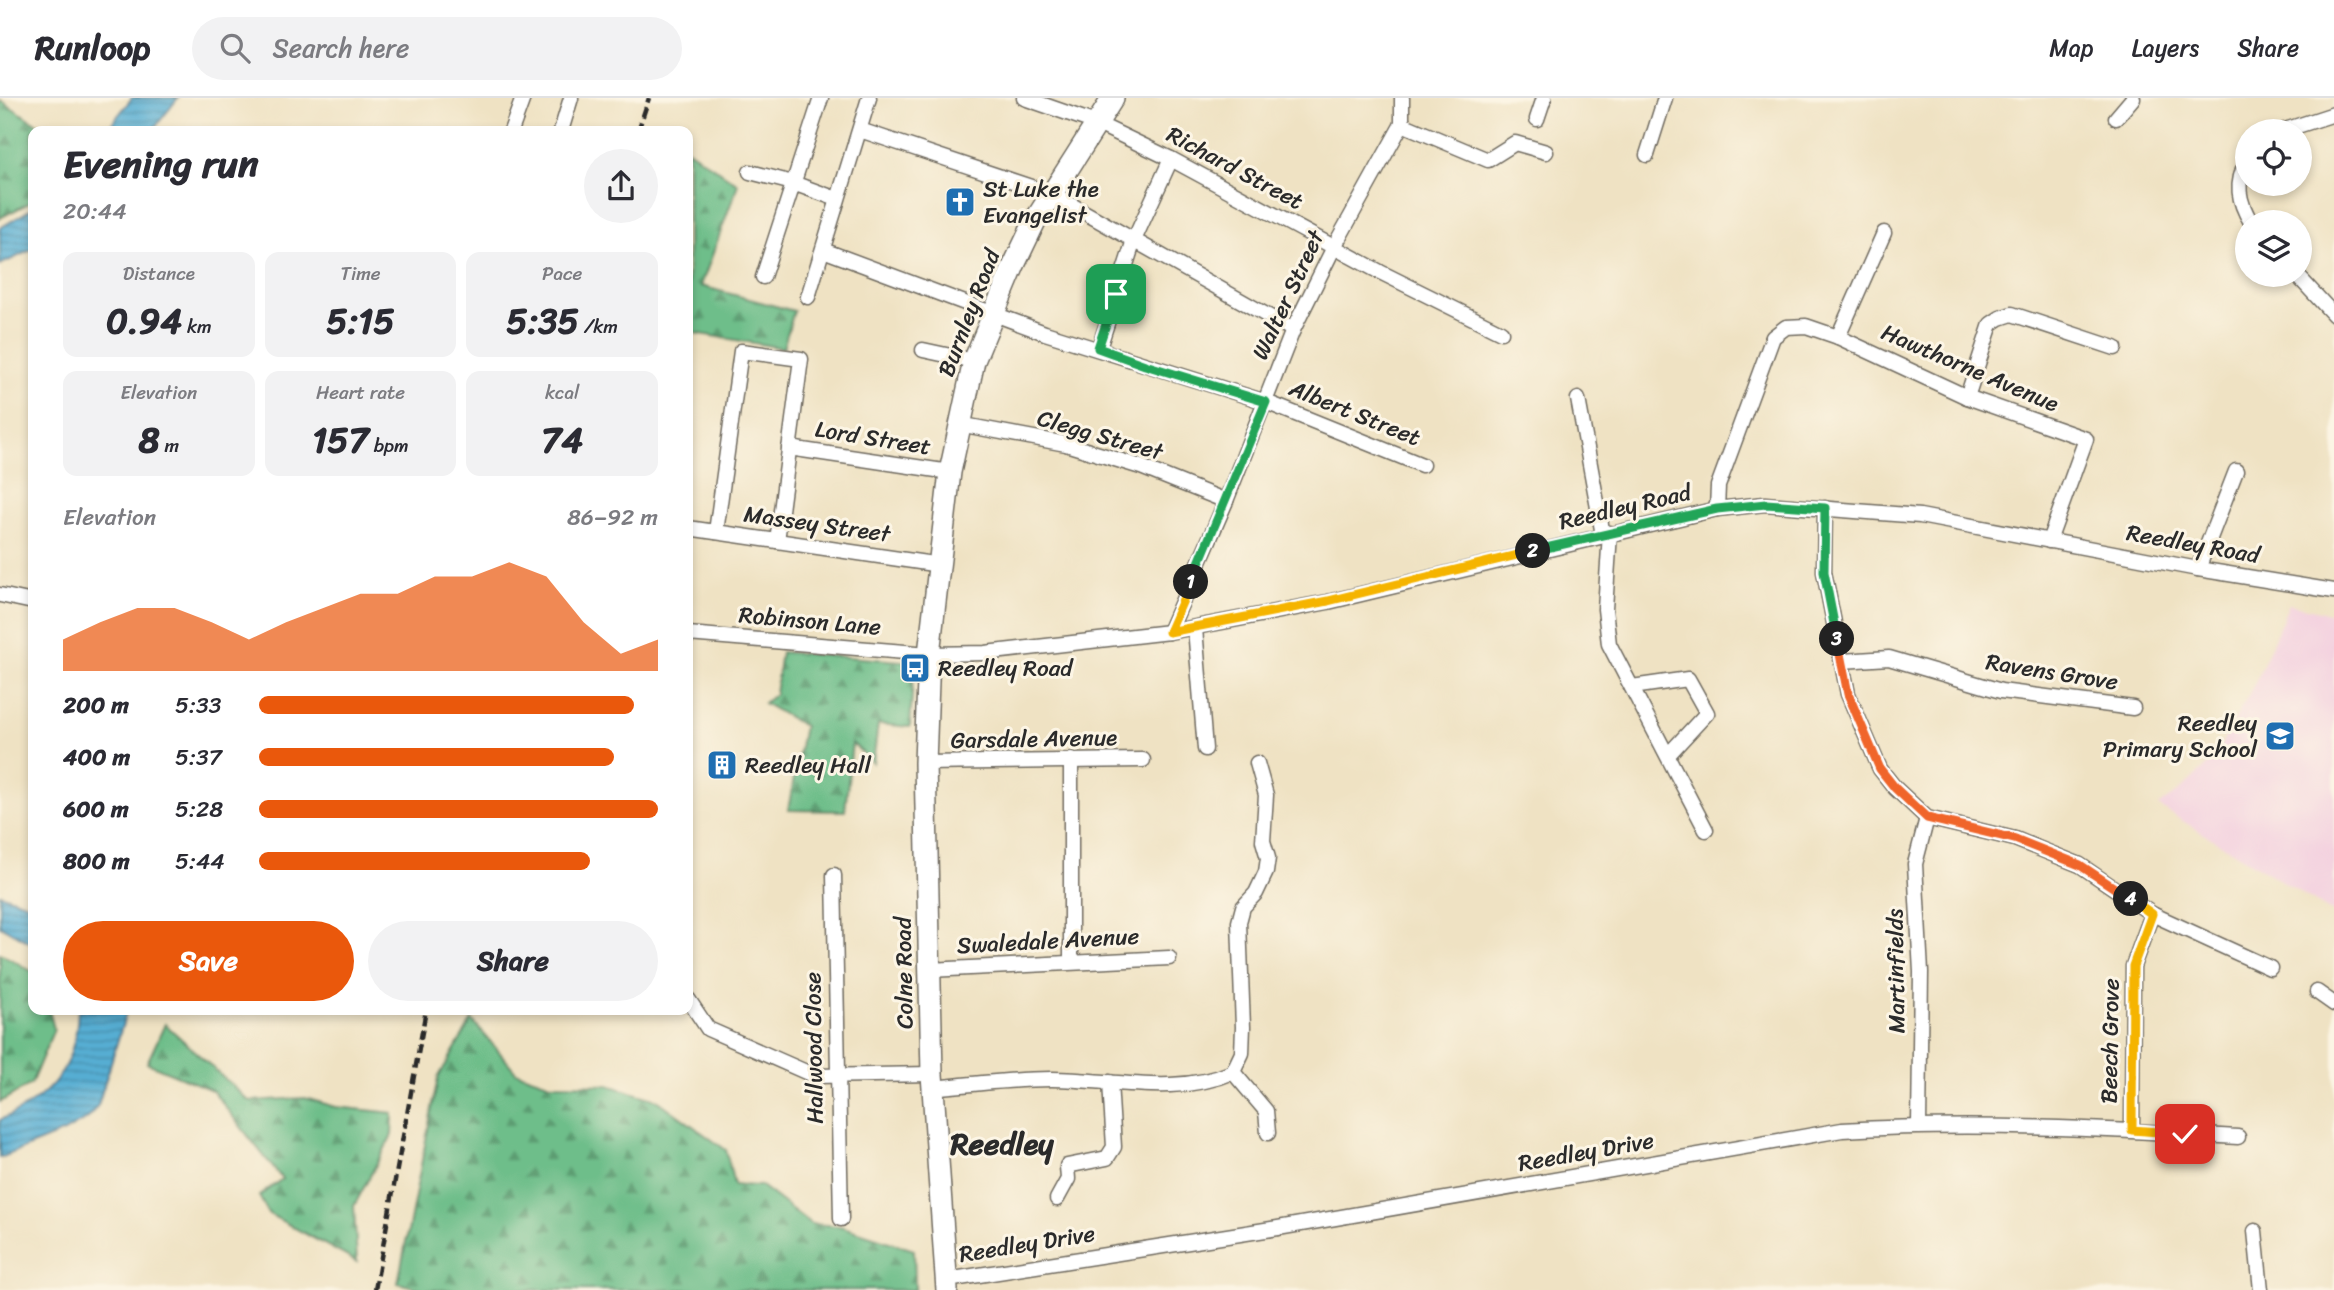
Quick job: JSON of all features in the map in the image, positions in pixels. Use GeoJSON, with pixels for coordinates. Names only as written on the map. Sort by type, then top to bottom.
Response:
{"type":"FeatureCollection","features":[{"type":"Feature","properties":{"kind":"highway","name":"Burnley Road"},"geometry":{"type":"LineString","coordinates":[[929,654],[950,472],[974,361],[1036,219],[1113,98]]}},
{"type":"Feature","properties":{"kind":"highway","name":"Colne Road"},"geometry":{"type":"LineString","coordinates":[[929,654],[925,763],[929,970],[933,1081],[947,1285]]}},
{"type":"Feature","properties":{"kind":"street"},"geometry":{"type":"LineString","coordinates":[[513,126],[523,98]]}},
{"type":"Feature","properties":{"kind":"street"},"geometry":{"type":"LineString","coordinates":[[563,126],[571,98]]}},
{"type":"Feature","properties":{"kind":"street"},"geometry":{"type":"LineString","coordinates":[[763,277],[821,98]]}},
{"type":"Feature","properties":{"kind":"street"},"geometry":{"type":"LineString","coordinates":[[807,297],[869,98]]}},
{"type":"Feature","properties":{"kind":"street","name":"Richard Street"},"geometry":{"type":"LineString","coordinates":[[1024,98],[1096,123],[1171,159],[1335,245],[1380,272],[1501,332]]}},
{"type":"Feature","properties":{"kind":"street","name":"Walter Street"},"geometry":{"type":"LineString","coordinates":[[1169,632],[1226,501],[1293,330],[1335,245],[1402,124],[1402,98]]}},
{"type":"Feature","properties":{"kind":"street"},"geometry":{"type":"LineString","coordinates":[[1537,119],[1544,98]]}},
{"type":"Feature","properties":{"kind":"street"},"geometry":{"type":"LineString","coordinates":[[1647,155],[1665,98]]}},
{"type":"Feature","properties":{"kind":"street"},"geometry":{"type":"LineString","coordinates":[[2116,118],[2133,98]]}},
{"type":"Feature","properties":{"kind":"street"},"geometry":{"type":"LineString","coordinates":[[2312,121],[2334,114]]}},
{"type":"Feature","properties":{"kind":"street"},"geometry":{"type":"LineString","coordinates":[[1402,124],[1488,160],[1515,143],[1546,152]]}},
{"type":"Feature","properties":{"kind":"street"},"geometry":{"type":"LineString","coordinates":[[860,131],[1052,194],[1293,330]]}},
{"type":"Feature","properties":{"kind":"street"},"geometry":{"type":"LineString","coordinates":[[1098,348],[1134,240],[1171,159]]}},
{"type":"Feature","properties":{"kind":"street"},"geometry":{"type":"LineString","coordinates":[[750,172],[793,183],[837,199]]}},
{"type":"Feature","properties":{"kind":"street"},"geometry":{"type":"LineString","coordinates":[[1838,337],[1884,233]]}},
{"type":"Feature","properties":{"kind":"street","name":"Albert Street"},"geometry":{"type":"LineString","coordinates":[[823,250],[993,314],[1266,402],[1422,465]]}},
{"type":"Feature","properties":{"kind":"street"},"geometry":{"type":"LineString","coordinates":[[2308,287],[2334,315]]}},
{"type":"Feature","properties":{"kind":"street"},"geometry":{"type":"LineString","coordinates":[[1967,397],[1991,324],[2000,317],[2012,314],[2115,348]]}},
{"type":"Feature","properties":{"kind":"street","name":"Hawthorne Avenue"},"geometry":{"type":"LineString","coordinates":[[1717,509],[1718,486],[1773,337],[1786,327],[1806,326],[1838,337],[1967,397],[2086,439],[2049,541]]}},
{"type":"Feature","properties":{"kind":"street"},"geometry":{"type":"LineString","coordinates":[[923,350],[974,361]]}},
{"type":"Feature","properties":{"kind":"street"},"geometry":{"type":"LineString","coordinates":[[716,532],[741,351],[801,359],[777,541]]}},
{"type":"Feature","properties":{"kind":"street"},"geometry":{"type":"LineString","coordinates":[[1578,400],[1606,534],[1605,609],[1609,644],[1706,830]]}},
{"type":"Feature","properties":{"kind":"street","name":"Clegg Street"},"geometry":{"type":"LineString","coordinates":[[959,424],[1066,444],[1141,467],[1226,501]]}},
{"type":"Feature","properties":{"kind":"street","name":"Lord Street"},"geometry":{"type":"LineString","coordinates":[[789,448],[950,472]]}},
{"type":"Feature","properties":{"kind":"street"},"geometry":{"type":"LineString","coordinates":[[2198,569],[2236,471]]}},
{"type":"Feature","properties":{"kind":"street","name":"Reedley Road"},"geometry":{"type":"LineString","coordinates":[[929,654],[985,653],[1195,628],[1328,601],[1717,509],[1766,504],[1920,516],[2198,569],[2334,591]]}},
{"type":"Feature","properties":{"kind":"street"},"geometry":{"type":"LineString","coordinates":[[1825,508],[1824,572],[1848,694],[1880,769],[1895,788],[1927,818],[2015,839],[2080,865],[2152,914],[2270,968]]}},
{"type":"Feature","properties":{"kind":"street","name":"Massey Street"},"geometry":{"type":"LineString","coordinates":[[693,528],[940,565]]}},
{"type":"Feature","properties":{"kind":"street"},"geometry":{"type":"LineString","coordinates":[[0,595],[28,601]]}},
{"type":"Feature","properties":{"kind":"street"},"geometry":{"type":"LineString","coordinates":[[1195,628],[1205,748]]}},
{"type":"Feature","properties":{"kind":"street","name":"Robinson Lane"},"geometry":{"type":"LineString","coordinates":[[693,634],[929,654]]}},
{"type":"Feature","properties":{"kind":"street","name":"Ravens Grove"},"geometry":{"type":"LineString","coordinates":[[1842,661],[1889,658],[2001,691],[2133,708]]}},
{"type":"Feature","properties":{"kind":"street"},"geometry":{"type":"LineString","coordinates":[[1632,687],[1688,679],[1707,713],[1668,755]]}},
{"type":"Feature","properties":{"kind":"street"},"geometry":{"type":"LineString","coordinates":[[1071,760],[1071,961]]}},
{"type":"Feature","properties":{"kind":"street","name":"Garsdale Avenue"},"geometry":{"type":"LineString","coordinates":[[925,763],[1143,760]]}},
{"type":"Feature","properties":{"kind":"street"},"geometry":{"type":"LineString","coordinates":[[693,1006],[708,1029],[815,1076],[933,1081],[1051,1079],[1151,1086],[1214,1080],[1233,1072],[1242,1053],[1243,1040],[1239,922],[1243,907],[1256,893],[1266,872],[1268,858],[1263,841],[1266,795],[1257,763]]}},
{"type":"Feature","properties":{"kind":"street","name":"Martinfields"},"geometry":{"type":"LineString","coordinates":[[1919,1125],[1921,972],[1915,864],[1927,818]]}},
{"type":"Feature","properties":{"kind":"street","name":"Hallwood Close"},"geometry":{"type":"LineString","coordinates":[[834,875],[841,1219]]}},
{"type":"Feature","properties":{"kind":"street","name":"Beech Grove"},"geometry":{"type":"LineString","coordinates":[[2132,1130],[2133,966],[2152,914]]}},
{"type":"Feature","properties":{"kind":"street","name":"Swaledale Avenue"},"geometry":{"type":"LineString","coordinates":[[929,970],[1169,958]]}},
{"type":"Feature","properties":{"kind":"street"},"geometry":{"type":"LineString","coordinates":[[2317,992],[2334,1004]]}},
{"type":"Feature","properties":{"kind":"street"},"geometry":{"type":"LineString","coordinates":[[1233,1072],[1266,1111],[1268,1133]]}},
{"type":"Feature","properties":{"kind":"street"},"geometry":{"type":"LineString","coordinates":[[1057,1199],[1068,1179],[1067,1166],[1107,1158],[1114,1147],[1110,1082]]}},
{"type":"Feature","properties":{"kind":"street","name":"Reedley Drive"},"geometry":{"type":"LineString","coordinates":[[947,1285],[1842,1130],[1919,1125],[2132,1130],[2238,1137]]}},
{"type":"Feature","properties":{"kind":"street"},"geometry":{"type":"LineString","coordinates":[[2255,1231],[2261,1290]]}},
{"type":"Feature","properties":{"kind":"shaded area","name":"Reedley Primary School"},"geometry":{"type":"Polygon","coordinates":[[[2289,604],[2334,612],[2334,913],[2158,806],[2176,794],[2213,760],[2257,679],[2289,604]]]}},
{"type":"Feature","properties":{"kind":"green space"},"geometry":{"type":"Polygon","coordinates":[[[0,100],[40,126],[28,126],[28,204],[0,218],[0,100]]]}},
{"type":"Feature","properties":{"kind":"green space"},"geometry":{"type":"Polygon","coordinates":[[[693,153],[738,184],[701,286],[794,311],[783,348],[693,333],[693,153]]]}},
{"type":"Feature","properties":{"kind":"green space"},"geometry":{"type":"Polygon","coordinates":[[[781,652],[914,662],[910,727],[878,724],[873,763],[852,743],[845,811],[788,810],[804,726],[764,703],[775,694],[781,652]]]}},
{"type":"Feature","properties":{"kind":"green space"},"geometry":{"type":"Polygon","coordinates":[[[0,953],[28,969],[28,1015],[50,1015],[54,1029],[31,1084],[0,1102],[0,953]]]}},
{"type":"Feature","properties":{"kind":"green space"},"geometry":{"type":"Polygon","coordinates":[[[472,1020],[516,1072],[551,1084],[608,1085],[657,1100],[726,1150],[734,1185],[761,1186],[811,1224],[840,1226],[914,1250],[915,1290],[425,1290],[398,1283],[438,1078],[472,1020]]]}},
{"type":"Feature","properties":{"kind":"green space"},"geometry":{"type":"Polygon","coordinates":[[[165,1024],[249,1101],[305,1098],[336,1107],[393,1113],[392,1135],[354,1206],[357,1262],[269,1214],[259,1196],[282,1179],[212,1090],[147,1063],[165,1024]]]}},
{"type":"Feature","properties":{"kind":"water"},"geometry":{"type":"Polygon","coordinates":[[[132,98],[178,98],[156,126],[110,126],[132,98]]]}},
{"type":"Feature","properties":{"kind":"water"},"geometry":{"type":"Polygon","coordinates":[[[28,211],[28,251],[0,265],[0,228],[28,211]]]}},
{"type":"Feature","properties":{"kind":"water"},"geometry":{"type":"Polygon","coordinates":[[[0,894],[28,904],[28,941],[0,926],[0,894]]]}},
{"type":"Feature","properties":{"kind":"water"},"geometry":{"type":"Polygon","coordinates":[[[78,1015],[125,1015],[98,1105],[88,1118],[64,1132],[0,1158],[0,1120],[34,1101],[58,1078],[72,1048],[78,1015]]]}},
{"type":"Feature","properties":{"kind":"railway"},"geometry":{"type":"LineString","coordinates":[[640,126],[649,98]]}},
{"type":"Feature","properties":{"kind":"railway"},"geometry":{"type":"LineString","coordinates":[[375,1290],[425,1015]]}},
{"type":"Feature","properties":{"kind":"place","name":"St Luke the Evangelist"},"geometry":{"type":"Point","coordinates":[960,202]}},
{"type":"Feature","properties":{"kind":"place","name":"Reedley Road"},"geometry":{"type":"Point","coordinates":[915,668]}},
{"type":"Feature","properties":{"kind":"place","name":"Reedley Primary School"},"geometry":{"type":"Point","coordinates":[2280,736]}},
{"type":"Feature","properties":{"kind":"place","name":"Reedley Hall"},"geometry":{"type":"Point","coordinates":[722,765]}},
{"type":"Feature","properties":{"kind":"district","name":"Reedley"},"geometry":{"type":"Point","coordinates":[1002,1144]}},
{"type":"Feature","properties":{"kind":"route"},"geometry":{"type":"LineString","coordinates":[[1116,294],[1098,348],[1266,402],[1169,632],[1328,601],[1717,509],[1766,504],[1825,508],[1824,572],[1848,694],[1880,769],[1895,788],[1927,818],[2015,839],[2080,865],[2152,914],[2133,966],[2132,1130],[2185,1134]]}}]}
